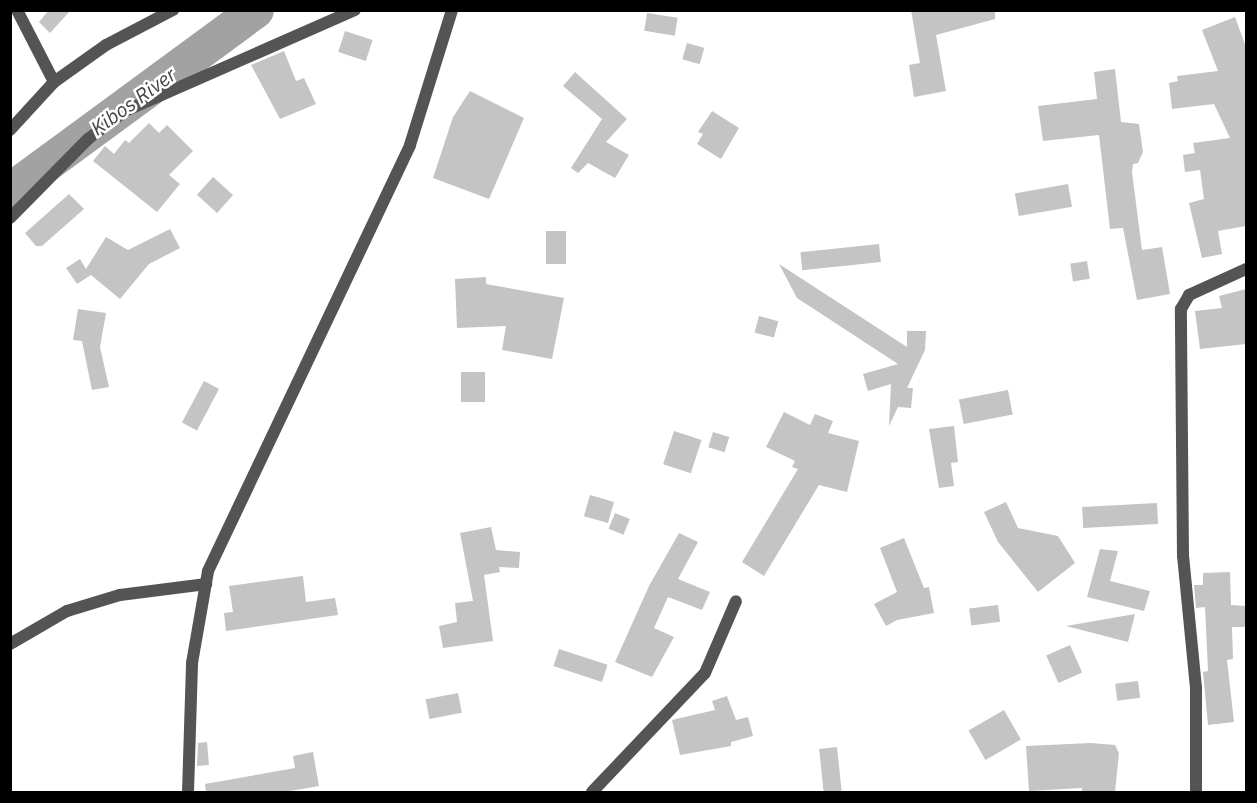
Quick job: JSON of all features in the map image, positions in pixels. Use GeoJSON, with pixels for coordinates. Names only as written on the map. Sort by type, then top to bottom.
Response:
{"type":"FeatureCollection","features":[{"type":"Feature","properties":{"kind":"street"},"geometry":{"type":"LineString","coordinates":[[17,10],[54,82]]}},
{"type":"Feature","properties":{"kind":"street"},"geometry":{"type":"LineString","coordinates":[[10,130],[54,82],[106,45],[173,10]]}},
{"type":"Feature","properties":{"kind":"street"},"geometry":{"type":"LineString","coordinates":[[10,218],[88,139],[125,111],[355,10]]}},
{"type":"Feature","properties":{"kind":"street"},"geometry":{"type":"LineString","coordinates":[[188,792],[192,663],[208,571],[410,145],[452,10]]}},
{"type":"Feature","properties":{"kind":"street"},"geometry":{"type":"LineString","coordinates":[[1196,792],[1196,688],[1184,556],[1181,309],[1190,295],[1246,269]]}},
{"type":"Feature","properties":{"kind":"street"},"geometry":{"type":"LineString","coordinates":[[10,644],[67,611],[120,595],[206,584]]}},
{"type":"Feature","properties":{"kind":"street"},"geometry":{"type":"LineString","coordinates":[[592,792],[705,673],[736,601]]}},
{"type":"Feature","properties":{"kind":"building"},"geometry":{"type":"Polygon","coordinates":[[[49,10],[71,10],[50,33],[39,22],[49,10]]]}},
{"type":"Feature","properties":{"kind":"building"},"geometry":{"type":"Polygon","coordinates":[[[911,10],[995,10],[995,19],[936,35],[946,91],[914,97],[909,65],[920,63],[911,10]]]}},
{"type":"Feature","properties":{"kind":"building"},"geometry":{"type":"Polygon","coordinates":[[[647,13],[678,18],[675,36],[644,31],[647,13]]]}},
{"type":"Feature","properties":{"kind":"building"},"geometry":{"type":"Polygon","coordinates":[[[1235,17],[1246,47],[1246,226],[1218,231],[1222,254],[1202,258],[1189,203],[1204,199],[1200,170],[1185,172],[1183,155],[1195,153],[1193,143],[1230,138],[1214,104],[1172,109],[1169,83],[1178,81],[1177,76],[1218,71],[1202,30],[1235,17]]]}},
{"type":"Feature","properties":{"kind":"building"},"geometry":{"type":"Polygon","coordinates":[[[345,31],[373,40],[366,61],[338,52],[345,31]]]}},
{"type":"Feature","properties":{"kind":"building"},"geometry":{"type":"Polygon","coordinates":[[[687,43],[704,48],[700,64],[682,59],[687,43]]]}},
{"type":"Feature","properties":{"kind":"building"},"geometry":{"type":"Polygon","coordinates":[[[284,51],[296,81],[304,78],[316,104],[280,119],[251,65],[284,51]]]}},
{"type":"Feature","properties":{"kind":"building"},"geometry":{"type":"Polygon","coordinates":[[[1115,69],[1121,122],[1139,124],[1143,152],[1138,163],[1133,164],[1132,172],[1142,250],[1162,247],[1170,294],[1137,300],[1123,228],[1110,229],[1099,135],[1043,141],[1038,106],[1097,99],[1094,72],[1115,69]]]}},
{"type":"Feature","properties":{"kind":"building"},"geometry":{"type":"Polygon","coordinates":[[[575,72],[627,119],[606,142],[629,155],[615,178],[588,163],[578,173],[571,168],[602,119],[563,86],[575,72]]]}},
{"type":"Feature","properties":{"kind":"building"},"geometry":{"type":"Polygon","coordinates":[[[470,91],[524,118],[489,199],[433,178],[453,117],[470,91]]]}},
{"type":"Feature","properties":{"kind":"building"},"geometry":{"type":"Polygon","coordinates":[[[712,111],[739,128],[721,159],[697,144],[703,134],[698,132],[712,111]]]}},
{"type":"Feature","properties":{"kind":"building"},"geometry":{"type":"Polygon","coordinates":[[[149,123],[159,133],[167,125],[193,151],[169,175],[180,184],[157,212],[93,161],[105,146],[114,154],[125,140],[129,143],[149,123]]]}},
{"type":"Feature","properties":{"kind":"building"},"geometry":{"type":"Polygon","coordinates":[[[213,177],[233,195],[217,213],[197,195],[213,177]]]}},
{"type":"Feature","properties":{"kind":"building"},"geometry":{"type":"Polygon","coordinates":[[[1068,184],[1072,207],[1019,216],[1015,193],[1068,184]]]}},
{"type":"Feature","properties":{"kind":"building"},"geometry":{"type":"Polygon","coordinates":[[[69,194],[84,209],[42,246],[36,246],[25,233],[69,194]]]}},
{"type":"Feature","properties":{"kind":"building"},"geometry":{"type":"Polygon","coordinates":[[[170,229],[180,248],[149,264],[120,299],[91,275],[77,284],[66,268],[80,259],[86,269],[106,237],[128,250],[170,229]]]}},
{"type":"Feature","properties":{"kind":"building"},"geometry":{"type":"Polygon","coordinates":[[[546,231],[566,231],[566,264],[546,264],[546,231]]]}},
{"type":"Feature","properties":{"kind":"building"},"geometry":{"type":"Polygon","coordinates":[[[879,244],[881,262],[802,270],[800,252],[879,244]]]}},
{"type":"Feature","properties":{"kind":"building"},"geometry":{"type":"Polygon","coordinates":[[[1087,261],[1090,279],[1073,281],[1070,264],[1087,261]]]}},
{"type":"Feature","properties":{"kind":"building"},"geometry":{"type":"Polygon","coordinates":[[[779,264],[907,347],[907,331],[926,331],[925,350],[907,388],[913,388],[911,408],[898,407],[889,426],[891,384],[868,391],[863,374],[898,364],[797,298],[779,264]]]}},
{"type":"Feature","properties":{"kind":"building"},"geometry":{"type":"Polygon","coordinates":[[[486,277],[486,284],[564,298],[552,359],[502,350],[506,326],[457,328],[455,279],[486,277]]]}},
{"type":"Feature","properties":{"kind":"building"},"geometry":{"type":"Polygon","coordinates":[[[1246,289],[1246,344],[1200,349],[1195,311],[1222,308],[1219,296],[1246,289]]]}},
{"type":"Feature","properties":{"kind":"building"},"geometry":{"type":"Polygon","coordinates":[[[78,309],[106,313],[100,347],[109,387],[92,390],[82,341],[73,340],[78,309]]]}},
{"type":"Feature","properties":{"kind":"building"},"geometry":{"type":"Polygon","coordinates":[[[759,316],[778,321],[774,338],[755,332],[759,316]]]}},
{"type":"Feature","properties":{"kind":"building"},"geometry":{"type":"Polygon","coordinates":[[[461,372],[485,372],[485,402],[461,402],[461,372]]]}},
{"type":"Feature","properties":{"kind":"building"},"geometry":{"type":"Polygon","coordinates":[[[204,381],[219,389],[197,430],[182,422],[204,381]]]}},
{"type":"Feature","properties":{"kind":"building"},"geometry":{"type":"Polygon","coordinates":[[[1008,390],[1013,415],[964,424],[959,400],[1008,390]]]}},
{"type":"Feature","properties":{"kind":"building"},"geometry":{"type":"Polygon","coordinates":[[[784,412],[810,425],[815,414],[833,421],[828,433],[859,441],[847,492],[819,485],[764,576],[742,562],[798,469],[792,467],[795,461],[766,447],[784,412]]]}},
{"type":"Feature","properties":{"kind":"building"},"geometry":{"type":"Polygon","coordinates":[[[954,426],[958,462],[951,463],[954,486],[939,488],[929,429],[954,426]]]}},
{"type":"Feature","properties":{"kind":"building"},"geometry":{"type":"Polygon","coordinates":[[[674,431],[702,440],[691,473],[663,464],[674,431]]]}},
{"type":"Feature","properties":{"kind":"building"},"geometry":{"type":"Polygon","coordinates":[[[713,432],[729,437],[725,452],[708,447],[713,432]]]}},
{"type":"Feature","properties":{"kind":"building"},"geometry":{"type":"Polygon","coordinates":[[[590,495],[614,502],[608,523],[584,516],[590,495]]]}},
{"type":"Feature","properties":{"kind":"building"},"geometry":{"type":"Polygon","coordinates":[[[1006,502],[1018,528],[1058,536],[1075,563],[1038,592],[998,542],[984,512],[1006,502]]]}},
{"type":"Feature","properties":{"kind":"building"},"geometry":{"type":"Polygon","coordinates":[[[1157,503],[1158,524],[1083,528],[1082,507],[1157,503]]]}},
{"type":"Feature","properties":{"kind":"building"},"geometry":{"type":"Polygon","coordinates":[[[615,513],[630,519],[623,535],[609,529],[615,513]]]}},
{"type":"Feature","properties":{"kind":"building"},"geometry":{"type":"Polygon","coordinates":[[[491,527],[496,550],[520,552],[519,568],[499,567],[500,572],[484,575],[493,641],[443,648],[439,626],[457,622],[455,603],[473,601],[460,533],[491,527]]]}},
{"type":"Feature","properties":{"kind":"building"},"geometry":{"type":"Polygon","coordinates":[[[679,533],[698,542],[678,579],[710,592],[702,610],[668,597],[654,628],[674,637],[652,677],[615,662],[649,586],[679,533]]]}},
{"type":"Feature","properties":{"kind":"building"},"geometry":{"type":"Polygon","coordinates":[[[904,538],[924,588],[929,587],[934,613],[897,620],[886,626],[874,604],[897,592],[880,548],[904,538]]]}},
{"type":"Feature","properties":{"kind":"building"},"geometry":{"type":"Polygon","coordinates":[[[1100,549],[1118,551],[1110,581],[1150,591],[1144,611],[1087,597],[1100,549]]]}},
{"type":"Feature","properties":{"kind":"building"},"geometry":{"type":"Polygon","coordinates":[[[1230,572],[1231,605],[1246,606],[1246,627],[1232,627],[1233,659],[1227,660],[1234,722],[1208,725],[1203,672],[1208,671],[1205,607],[1196,608],[1194,585],[1203,585],[1203,573],[1230,572]]]}},
{"type":"Feature","properties":{"kind":"building"},"geometry":{"type":"Polygon","coordinates":[[[303,576],[306,602],[335,598],[338,615],[226,631],[224,613],[233,612],[229,586],[303,576]]]}},
{"type":"Feature","properties":{"kind":"building"},"geometry":{"type":"Polygon","coordinates":[[[998,605],[1000,622],[971,625],[969,609],[998,605]]]}},
{"type":"Feature","properties":{"kind":"building"},"geometry":{"type":"Polygon","coordinates":[[[1135,614],[1128,642],[1066,626],[1135,614]]]}},
{"type":"Feature","properties":{"kind":"building"},"geometry":{"type":"Polygon","coordinates":[[[1070,645],[1082,672],[1058,683],[1046,656],[1070,645]]]}},
{"type":"Feature","properties":{"kind":"building"},"geometry":{"type":"Polygon","coordinates":[[[559,649],[608,665],[602,682],[553,666],[559,649]]]}},
{"type":"Feature","properties":{"kind":"building"},"geometry":{"type":"Polygon","coordinates":[[[1138,681],[1140,698],[1117,701],[1115,684],[1138,681]]]}},
{"type":"Feature","properties":{"kind":"building"},"geometry":{"type":"Polygon","coordinates":[[[458,693],[462,713],[429,719],[426,699],[458,693]]]}},
{"type":"Feature","properties":{"kind":"building"},"geometry":{"type":"Polygon","coordinates":[[[727,696],[736,720],[748,717],[753,736],[731,742],[731,746],[680,755],[672,720],[715,710],[712,701],[727,696]]]}},
{"type":"Feature","properties":{"kind":"building"},"geometry":{"type":"Polygon","coordinates":[[[1004,710],[1021,739],[985,760],[968,730],[1004,710]]]}},
{"type":"Feature","properties":{"kind":"building"},"geometry":{"type":"Polygon","coordinates":[[[207,742],[209,765],[197,766],[198,743],[207,742]]]}},
{"type":"Feature","properties":{"kind":"building"},"geometry":{"type":"Polygon","coordinates":[[[1091,743],[1115,745],[1119,753],[1115,792],[1082,792],[1082,788],[1029,791],[1026,746],[1091,743]]]}},
{"type":"Feature","properties":{"kind":"building"},"geometry":{"type":"Polygon","coordinates":[[[837,747],[842,792],[824,792],[819,749],[837,747]]]}},
{"type":"Feature","properties":{"kind":"building"},"geometry":{"type":"Polygon","coordinates":[[[313,752],[319,786],[284,792],[206,792],[205,784],[295,768],[293,756],[313,752]]]}},
{"type":"Feature","properties":{"kind":"waterway","name":"Kibos River"},"geometry":{"type":"LineString","coordinates":[[10,191],[256,10]]}}]}
